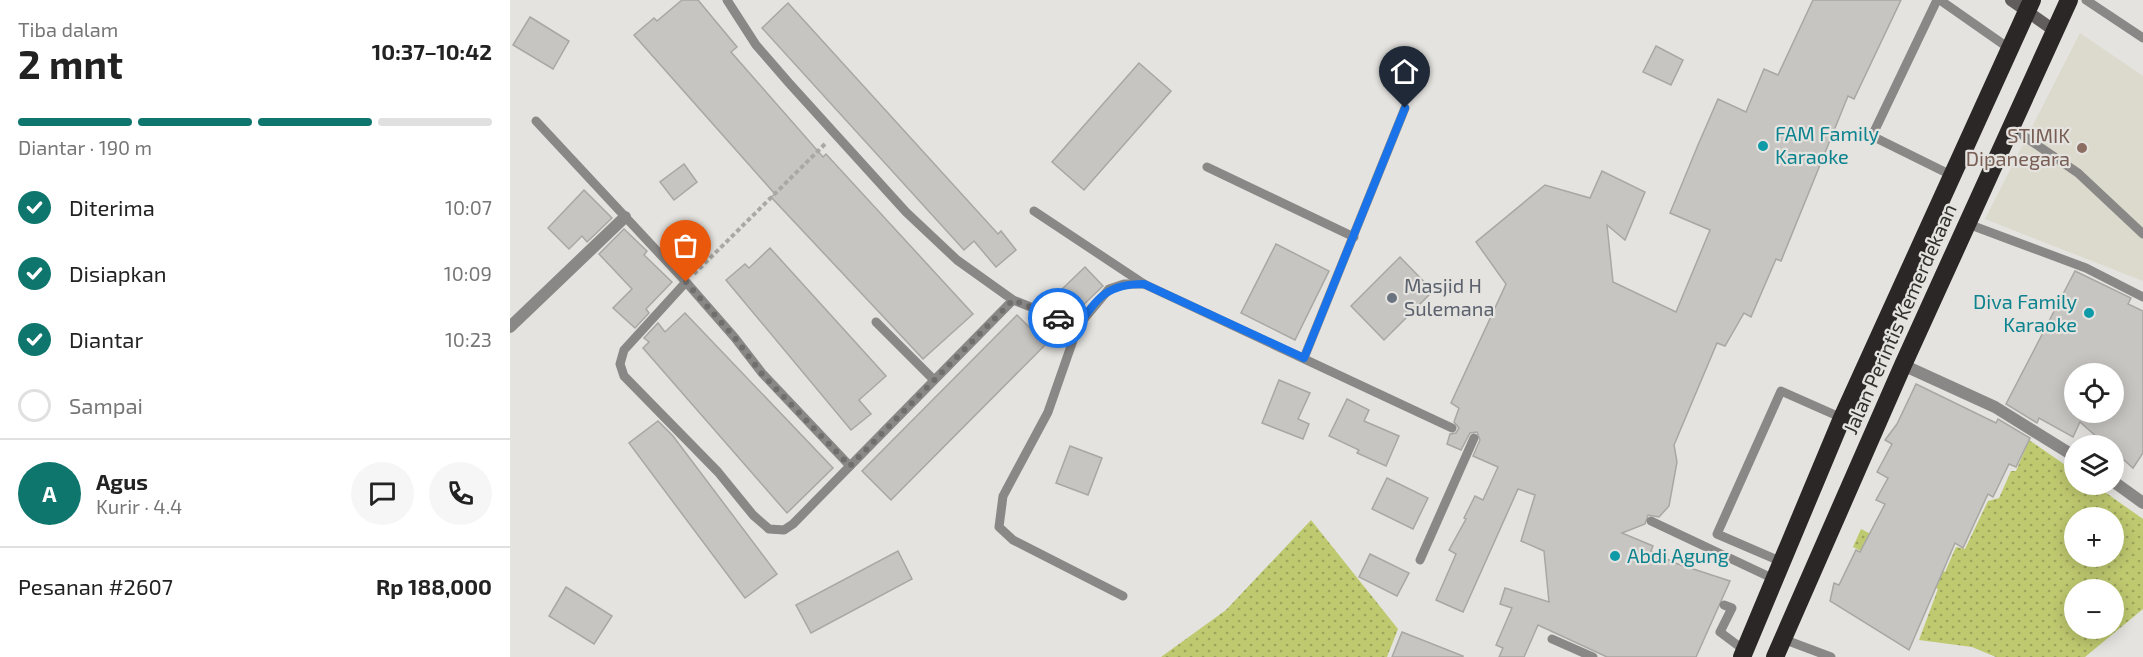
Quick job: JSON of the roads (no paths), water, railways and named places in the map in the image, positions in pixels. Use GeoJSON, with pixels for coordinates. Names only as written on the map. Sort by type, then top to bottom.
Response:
{"type":"FeatureCollection","features":[{"type":"Feature","properties":{"kind":"highway","name":"Jalan Perintis Kemerdekaan"},"geometry":{"type":"LineString","coordinates":[[1775,657],[1903,365],[2069,0]]}},
{"type":"Feature","properties":{"kind":"highway","name":"Jalan Perintis Kemerdekaan"},"geometry":{"type":"LineString","coordinates":[[1743,653],[1842,418],[2030,6]]}},
{"type":"Feature","properties":{"kind":"main road"},"geometry":{"type":"LineString","coordinates":[[2010,0],[2030,6],[2055,31]]}},
{"type":"Feature","properties":{"kind":"street"},"geometry":{"type":"LineString","coordinates":[[510,327],[625,217]]}},
{"type":"Feature","properties":{"kind":"street"},"geometry":{"type":"LineString","coordinates":[[1903,365],[1995,407],[2064,450]]}},
{"type":"Feature","properties":{"kind":"street"},"geometry":{"type":"LineString","coordinates":[[2124,489],[2143,503]]}},
{"type":"Feature","properties":{"kind":"lane"},"geometry":{"type":"LineString","coordinates":[[727,0],[756,45],[906,212],[957,260],[1013,300],[1078,326]]}},
{"type":"Feature","properties":{"kind":"lane"},"geometry":{"type":"LineString","coordinates":[[1951,175],[1872,136],[1938,0],[2010,49]]}},
{"type":"Feature","properties":{"kind":"lane"},"geometry":{"type":"LineString","coordinates":[[2086,0],[2143,38]]}},
{"type":"Feature","properties":{"kind":"lane"},"geometry":{"type":"LineString","coordinates":[[1304,358],[1405,108]]}},
{"type":"Feature","properties":{"kind":"lane"},"geometry":{"type":"LineString","coordinates":[[536,121],[686,282],[735,338],[762,374],[850,466]]}},
{"type":"Feature","properties":{"kind":"lane"},"geometry":{"type":"LineString","coordinates":[[2012,128],[2078,173],[2143,234]]}},
{"type":"Feature","properties":{"kind":"lane"},"geometry":{"type":"LineString","coordinates":[[1207,167],[1354,237]]}},
{"type":"Feature","properties":{"kind":"lane"},"geometry":{"type":"LineString","coordinates":[[1034,211],[1144,284],[1452,428]]}},
{"type":"Feature","properties":{"kind":"lane"},"geometry":{"type":"LineString","coordinates":[[1968,224],[2086,268],[2143,297]]}},
{"type":"Feature","properties":{"kind":"lane"},"geometry":{"type":"LineString","coordinates":[[686,282],[624,350],[620,364],[624,376],[718,472],[753,515],[769,529],[784,530],[793,525],[1013,300]]}},
{"type":"Feature","properties":{"kind":"lane"},"geometry":{"type":"LineString","coordinates":[[1123,596],[1013,540],[999,527],[1003,496],[1048,412],[1078,326],[1109,289],[1124,284],[1144,284]]}},
{"type":"Feature","properties":{"kind":"lane"},"geometry":{"type":"LineString","coordinates":[[876,322],[934,380]]}},
{"type":"Feature","properties":{"kind":"lane"},"geometry":{"type":"LineString","coordinates":[[1778,571],[1717,534],[1781,391],[1842,418]]}},
{"type":"Feature","properties":{"kind":"lane"},"geometry":{"type":"LineString","coordinates":[[1420,560],[1474,438]]}},
{"type":"Feature","properties":{"kind":"lane"},"geometry":{"type":"LineString","coordinates":[[1651,521],[1778,571]]}},
{"type":"Feature","properties":{"kind":"lane"},"geometry":{"type":"LineString","coordinates":[[1724,605],[1732,608],[1720,632],[1743,653]]}},
{"type":"Feature","properties":{"kind":"lane"},"geometry":{"type":"LineString","coordinates":[[1552,639],[1593,657]]}},
{"type":"Feature","properties":{"kind":"lane"},"geometry":{"type":"LineString","coordinates":[[1783,639],[1831,657]]}},
{"type":"Feature","properties":{"kind":"place","name":"FAM Family Karaoke"},"geometry":{"type":"Point","coordinates":[1763,146]}},
{"type":"Feature","properties":{"kind":"place","name":"STIMIK Dipanegara"},"geometry":{"type":"Point","coordinates":[2082,148]}},
{"type":"Feature","properties":{"kind":"place","name":"Masjid H Sulemana"},"geometry":{"type":"Point","coordinates":[1392,298]}},
{"type":"Feature","properties":{"kind":"place","name":"Diva Family Karaoke"},"geometry":{"type":"Point","coordinates":[2089,313]}},
{"type":"Feature","properties":{"kind":"place","name":"Abdi Agung"},"geometry":{"type":"Point","coordinates":[1615,556]}}]}
